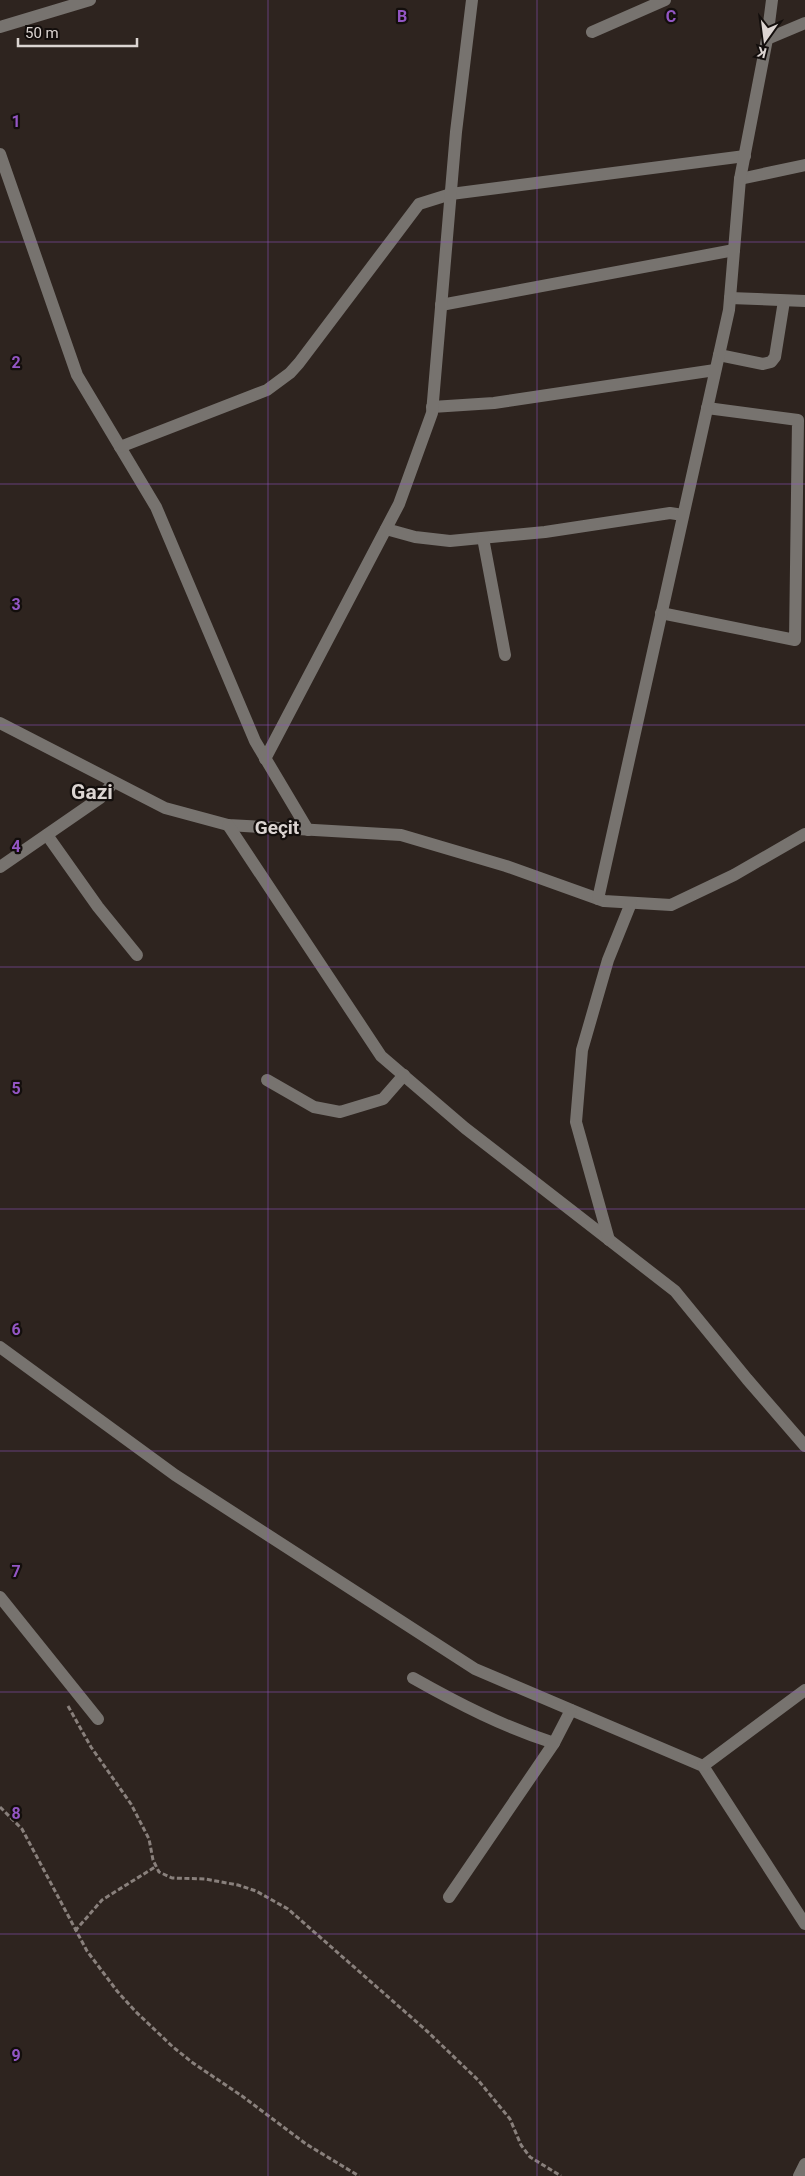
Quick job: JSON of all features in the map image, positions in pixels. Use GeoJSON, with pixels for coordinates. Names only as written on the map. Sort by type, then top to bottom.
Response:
{"type":"FeatureCollection","features":[{"type":"Feature","properties":{"kind":"street"},"geometry":{"type":"LineString","coordinates":[[0,27],[90,0]]}},
{"type":"Feature","properties":{"kind":"street"},"geometry":{"type":"LineString","coordinates":[[265,759],[399,504],[432,407],[451,194],[472,0]]}},
{"type":"Feature","properties":{"kind":"street"},"geometry":{"type":"LineString","coordinates":[[592,32],[665,0]]}},
{"type":"Feature","properties":{"kind":"street"},"geometry":{"type":"LineString","coordinates":[[598,899],[719,356],[730,298],[740,179],[767,39],[772,0]]}},
{"type":"Feature","properties":{"kind":"street"},"geometry":{"type":"LineString","coordinates":[[767,39],[805,23]]}},
{"type":"Feature","properties":{"kind":"street"},"geometry":{"type":"LineString","coordinates":[[0,154],[77,375],[156,507],[255,741],[308,830]]}},
{"type":"Feature","properties":{"kind":"street"},"geometry":{"type":"LineString","coordinates":[[120,447],[255,395],[279,382],[299,362],[419,204],[451,194],[745,156]]}},
{"type":"Feature","properties":{"kind":"street"},"geometry":{"type":"LineString","coordinates":[[740,179],[805,165]]}},
{"type":"Feature","properties":{"kind":"street"},"geometry":{"type":"LineString","coordinates":[[441,305],[734,250]]}},
{"type":"Feature","properties":{"kind":"street"},"geometry":{"type":"LineString","coordinates":[[730,298],[805,301]]}},
{"type":"Feature","properties":{"kind":"street"},"geometry":{"type":"LineString","coordinates":[[719,356],[763,364],[771,362],[775,356],[784,301]]}},
{"type":"Feature","properties":{"kind":"street"},"geometry":{"type":"LineString","coordinates":[[432,407],[494,403],[715,370]]}},
{"type":"Feature","properties":{"kind":"street"},"geometry":{"type":"LineString","coordinates":[[661,613],[794,640],[798,420],[707,408]]}},
{"type":"Feature","properties":{"kind":"street"},"geometry":{"type":"LineString","coordinates":[[386,529],[416,537],[450,541],[580,527],[670,513],[682,516]]}},
{"type":"Feature","properties":{"kind":"street"},"geometry":{"type":"LineString","coordinates":[[483,538],[505,655]]}},
{"type":"Feature","properties":{"kind":"street"},"geometry":{"type":"LineString","coordinates":[[0,723],[113,783],[165,808],[228,825],[401,835],[506,866],[598,899],[671,905],[734,875],[805,834]]}},
{"type":"Feature","properties":{"kind":"street"},"geometry":{"type":"LineString","coordinates":[[0,867],[100,798],[113,783]]}},
{"type":"Feature","properties":{"kind":"street"},"geometry":{"type":"LineString","coordinates":[[228,825],[381,1056],[465,1128],[675,1291],[747,1380],[805,1446]]}},
{"type":"Feature","properties":{"kind":"street"},"geometry":{"type":"LineString","coordinates":[[47,835],[98,907],[137,955]]}},
{"type":"Feature","properties":{"kind":"street"},"geometry":{"type":"LineString","coordinates":[[609,1240],[576,1122],[582,1050],[608,960],[632,903]]}},
{"type":"Feature","properties":{"kind":"street"},"geometry":{"type":"LineString","coordinates":[[267,1080],[314,1107],[340,1112],[383,1099],[404,1075]]}},
{"type":"Feature","properties":{"kind":"street"},"geometry":{"type":"LineString","coordinates":[[1,1350],[175,1475],[475,1669],[703,1766],[805,1924]]}},
{"type":"Feature","properties":{"kind":"street"},"geometry":{"type":"LineString","coordinates":[[0,1597],[98,1719]]}},
{"type":"Feature","properties":{"kind":"street"},"geometry":{"type":"LineString","coordinates":[[413,1678],[470,1710],[498,1723],[554,1743]]}},
{"type":"Feature","properties":{"kind":"street"},"geometry":{"type":"LineString","coordinates":[[703,1766],[805,1690]]}},
{"type":"Feature","properties":{"kind":"street"},"geometry":{"type":"LineString","coordinates":[[449,1897],[554,1743],[571,1710]]}},
{"type":"Feature","properties":{"kind":"street"},"geometry":{"type":"LineString","coordinates":[[799,2176],[805,2164]]}},
{"type":"Feature","properties":{"kind":"path"},"geometry":{"type":"LineString","coordinates":[[71,1685],[67,1700],[71,1711],[91,1747],[130,1804],[151,1846],[155,1867],[165,1876],[172,1878],[205,1879],[238,1885],[256,1891],[288,1909],[428,2032],[478,2080],[510,2119],[521,2145],[530,2157],[561,2176]]}},
{"type":"Feature","properties":{"kind":"path"},"geometry":{"type":"LineString","coordinates":[[0,1807],[22,1829],[76,1930],[100,1970],[117,1991],[173,2047],[306,2144],[359,2176]]}},
{"type":"Feature","properties":{"kind":"path"},"geometry":{"type":"LineString","coordinates":[[76,1930],[92,1909],[102,1900],[155,1867]]}},
{"type":"Feature","properties":{"kind":"district","name":"Gazi"},"geometry":{"type":"Point","coordinates":[92,792]}},
{"type":"Feature","properties":{"kind":"district","name":"Geçit"},"geometry":{"type":"Point","coordinates":[277,827]}}]}
